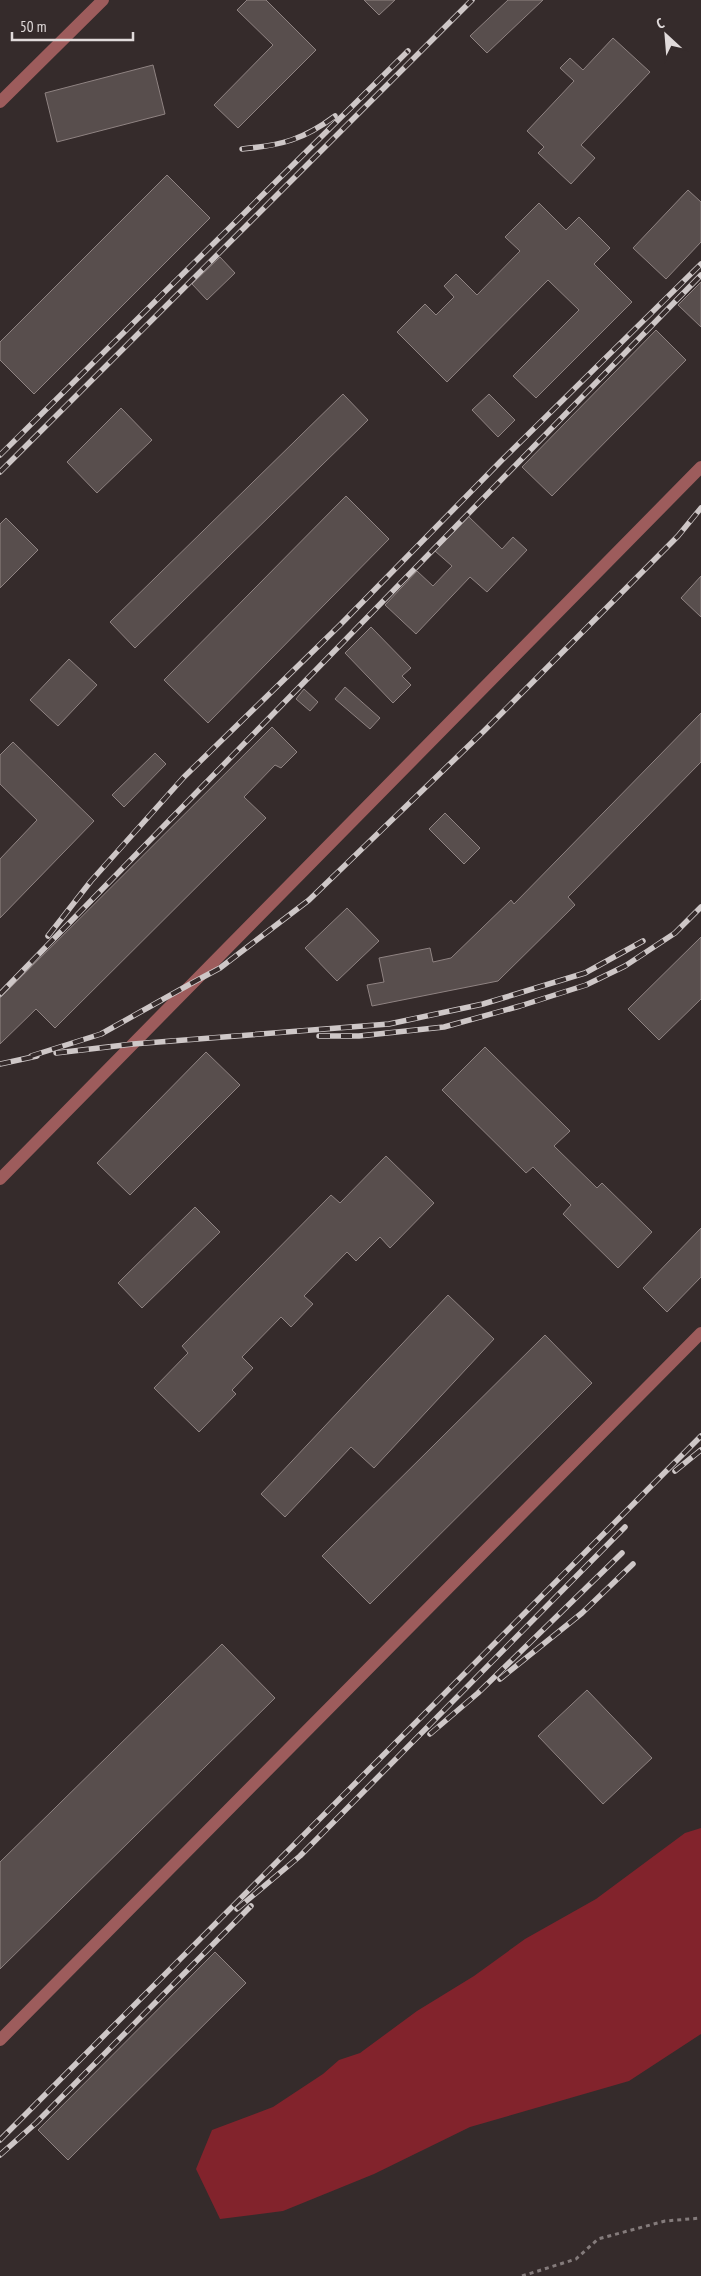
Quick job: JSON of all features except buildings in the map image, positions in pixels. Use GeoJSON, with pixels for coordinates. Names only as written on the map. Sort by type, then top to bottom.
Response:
{"type":"FeatureCollection","features":[{"type":"Feature","properties":{"kind":"lane"},"geometry":{"type":"LineString","coordinates":[[0,102],[103,0]]}},
{"type":"Feature","properties":{"kind":"lane"},"geometry":{"type":"LineString","coordinates":[[0,1179],[701,467]]}},
{"type":"Feature","properties":{"kind":"lane"},"geometry":{"type":"LineString","coordinates":[[0,2040],[701,1333]]}},
{"type":"Feature","properties":{"kind":"path"},"geometry":{"type":"LineString","coordinates":[[522,2276],[576,2259],[598,2239],[665,2221],[701,2218]]}},
{"type":"Feature","properties":{"kind":"shaded area"},"geometry":{"type":"Polygon","coordinates":[[[701,1828],[701,2034],[629,2081],[470,2127],[374,2174],[283,2211],[220,2219],[196,2169],[212,2130],[273,2107],[323,2074],[339,2060],[360,2053],[417,2011],[474,1976],[525,1939],[596,1899],[685,1833],[701,1828]]]}},
{"type":"Feature","properties":{"kind":"railway"},"geometry":{"type":"LineString","coordinates":[[0,472],[472,0]]}},
{"type":"Feature","properties":{"kind":"railway"},"geometry":{"type":"LineString","coordinates":[[0,455],[408,51]]}},
{"type":"Feature","properties":{"kind":"railway"},"geometry":{"type":"LineString","coordinates":[[242,149],[269,146],[292,140],[313,131],[335,116]]}},
{"type":"Feature","properties":{"kind":"railway"},"geometry":{"type":"LineString","coordinates":[[48,936],[91,881],[184,777],[340,625],[501,461],[701,264]]}},
{"type":"Feature","properties":{"kind":"railway"},"geometry":{"type":"LineString","coordinates":[[0,994],[701,275]]}},
{"type":"Feature","properties":{"kind":"railway"},"geometry":{"type":"LineString","coordinates":[[31,1056],[101,1034],[220,968],[309,900],[484,731],[678,536],[701,508]]}},
{"type":"Feature","properties":{"kind":"railway"},"geometry":{"type":"LineString","coordinates":[[319,1036],[359,1036],[444,1027],[586,985],[625,966],[675,933],[701,907]]}},
{"type":"Feature","properties":{"kind":"railway"},"geometry":{"type":"LineString","coordinates":[[56,1053],[133,1044],[389,1024],[483,1004],[585,973],[643,941]]}},
{"type":"Feature","properties":{"kind":"railway"},"geometry":{"type":"LineString","coordinates":[[0,1064],[37,1056]]}},
{"type":"Feature","properties":{"kind":"railway"},"geometry":{"type":"LineString","coordinates":[[0,2140],[701,1436]]}},
{"type":"Feature","properties":{"kind":"railway"},"geometry":{"type":"LineString","coordinates":[[675,1471],[701,1450]]}},
{"type":"Feature","properties":{"kind":"railway"},"geometry":{"type":"LineString","coordinates":[[237,1909],[300,1856],[625,1527]]}},
{"type":"Feature","properties":{"kind":"railway"},"geometry":{"type":"LineString","coordinates":[[430,1734],[478,1693],[622,1553]]}},
{"type":"Feature","properties":{"kind":"railway"},"geometry":{"type":"LineString","coordinates":[[500,1679],[582,1613],[633,1564]]}},
{"type":"Feature","properties":{"kind":"railway"},"geometry":{"type":"LineString","coordinates":[[0,2155],[36,2123],[251,1906]]}}]}
